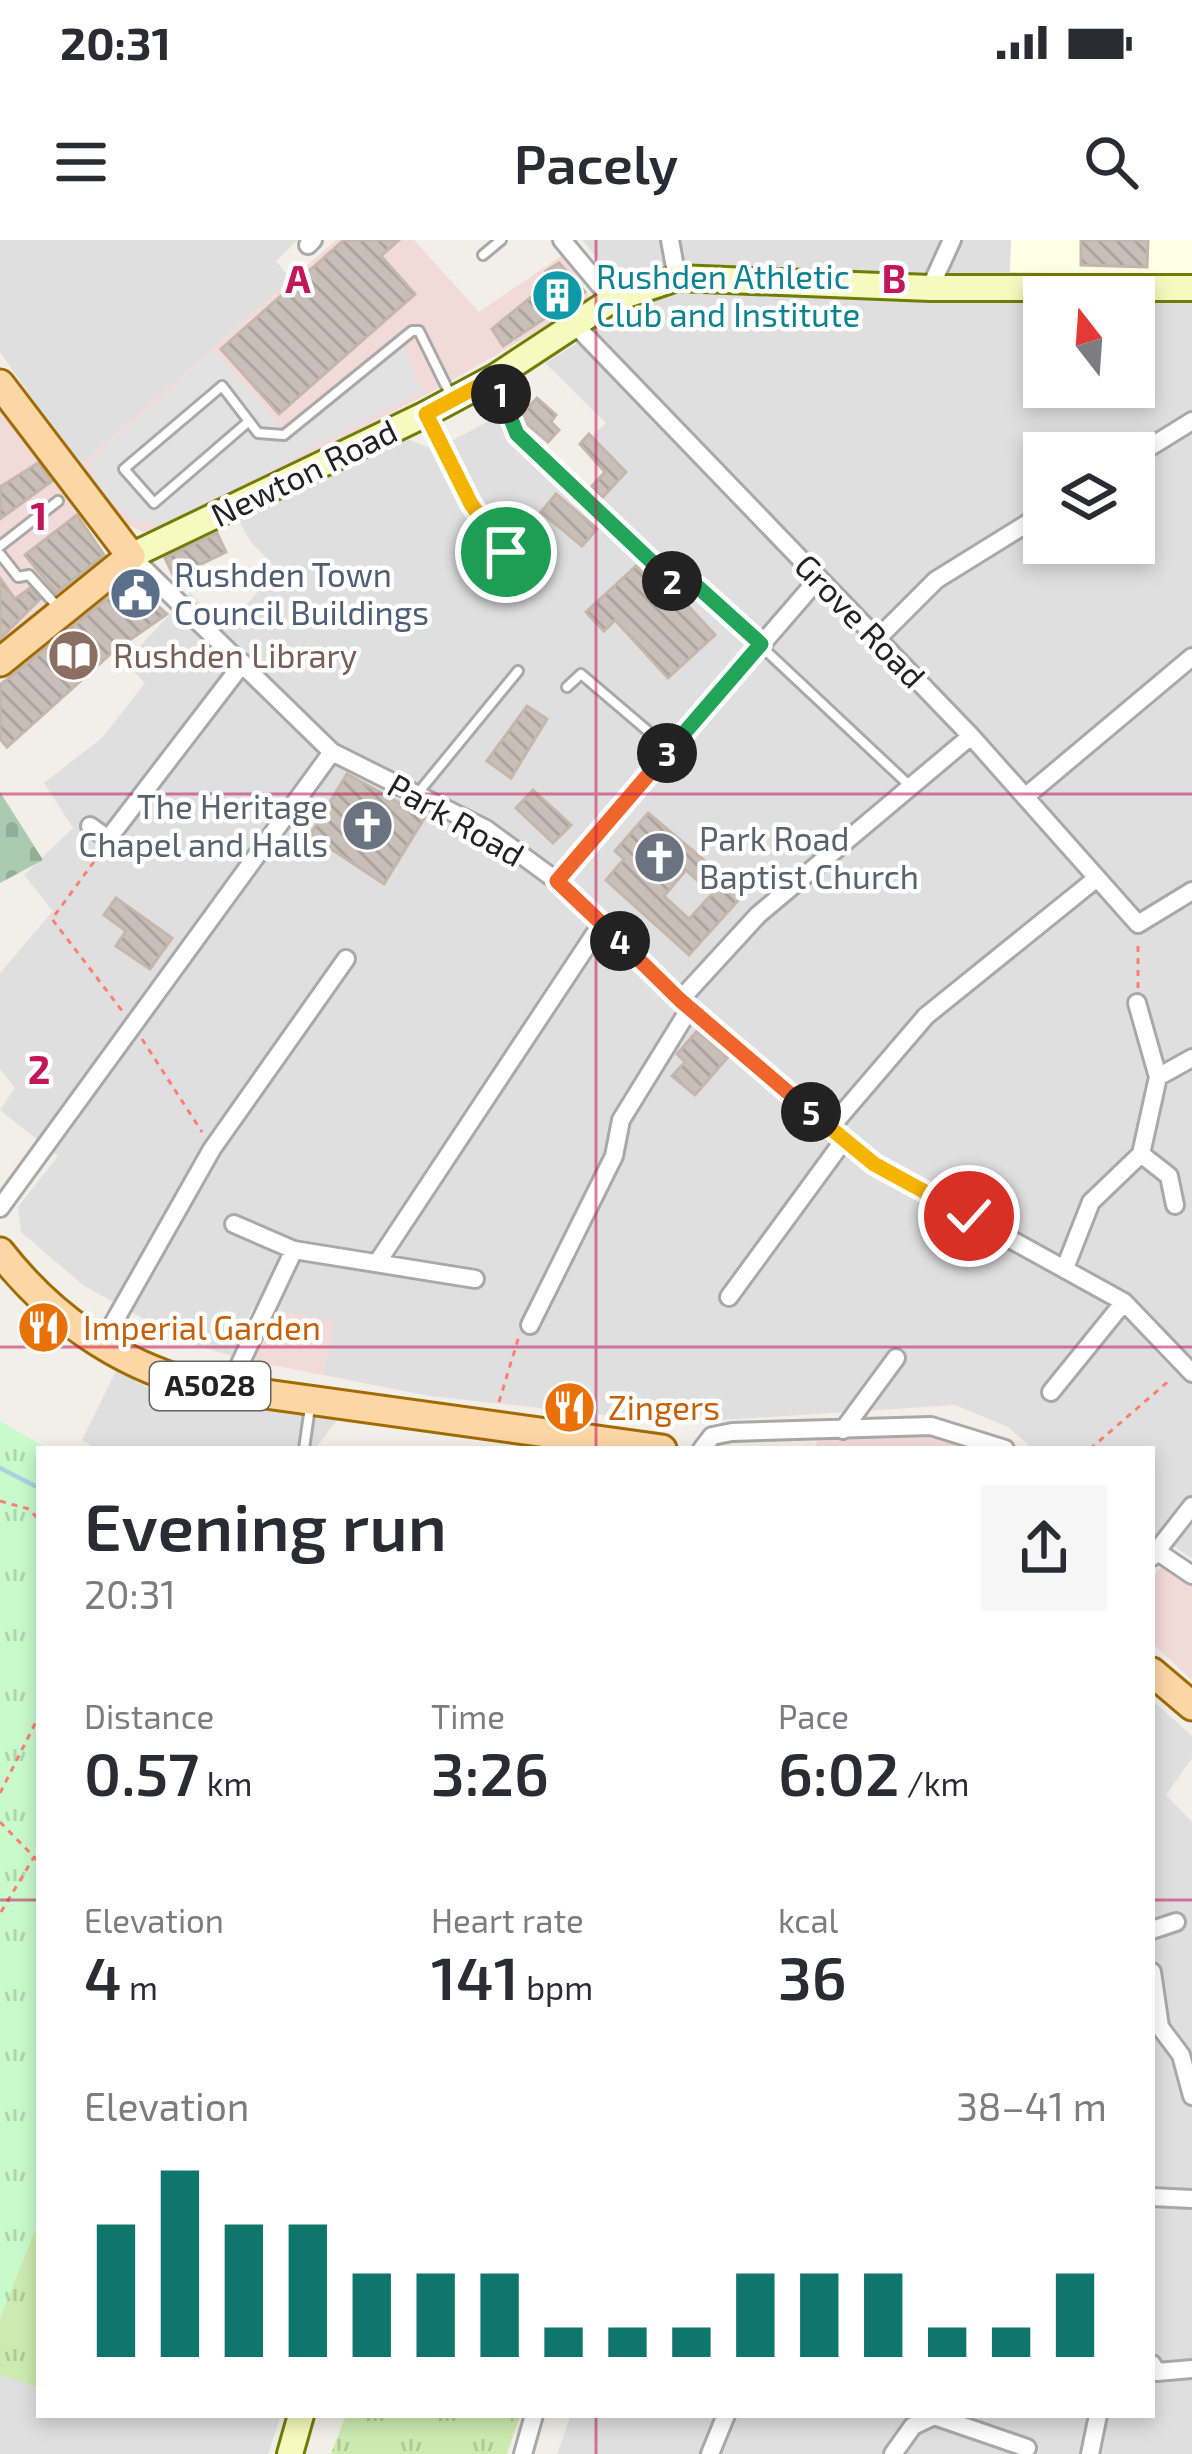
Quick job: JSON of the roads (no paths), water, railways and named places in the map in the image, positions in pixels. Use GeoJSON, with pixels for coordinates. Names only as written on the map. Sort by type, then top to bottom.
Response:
{"type":"FeatureCollection","features":[{"type":"Feature","properties":{"kind":"main road"},"geometry":{"type":"LineString","coordinates":[[0,384],[131,556]]}},
{"type":"Feature","properties":{"kind":"main road","name":"Newton Road"},"geometry":{"type":"LineString","coordinates":[[0,662],[131,556]]}},
{"type":"Feature","properties":{"kind":"main road","name":"A5028"},"geometry":{"type":"LineString","coordinates":[[0,1252],[37,1292],[101,1345],[159,1375],[502,1435],[628,1446]]}},
{"type":"Feature","properties":{"kind":"main road"},"geometry":{"type":"LineString","coordinates":[[1155,1675],[1192,1706]]}},
{"type":"Feature","properties":{"kind":"street"},"geometry":{"type":"LineString","coordinates":[[562,240],[612,300]]}},
{"type":"Feature","properties":{"kind":"street"},"geometry":{"type":"LineString","coordinates":[[670,240],[677,278]]}},
{"type":"Feature","properties":{"kind":"street"},"geometry":{"type":"LineString","coordinates":[[930,288],[950,241]]}},
{"type":"Feature","properties":{"kind":"street","name":"Newton Road"},"geometry":{"type":"LineString","coordinates":[[131,556],[453,400],[612,300],[677,278],[930,288],[1192,288]]}},
{"type":"Feature","properties":{"kind":"street","name":"Grove Road"},"geometry":{"type":"LineString","coordinates":[[575,326],[971,736],[1138,924],[1192,891]]}},
{"type":"Feature","properties":{"kind":"street"},"geometry":{"type":"LineString","coordinates":[[426,414],[471,504],[506,552]]}},
{"type":"Feature","properties":{"kind":"street"},"geometry":{"type":"LineString","coordinates":[[1155,444],[1192,421]]}},
{"type":"Feature","properties":{"kind":"street"},"geometry":{"type":"LineString","coordinates":[[877,639],[936,580],[1023,526]]}},
{"type":"Feature","properties":{"kind":"street","name":"Park Road"},"geometry":{"type":"LineString","coordinates":[[131,556],[332,752],[486,829],[557,881],[685,1004],[874,1164],[1124,1302],[1189,1370]]}},
{"type":"Feature","properties":{"kind":"street"},"geometry":{"type":"LineString","coordinates":[[557,881],[819,578]]}},
{"type":"Feature","properties":{"kind":"street"},"geometry":{"type":"LineString","coordinates":[[1024,797],[1192,657]]}},
{"type":"Feature","properties":{"kind":"street"},"geometry":{"type":"LineString","coordinates":[[89,826],[108,839],[243,663]]}},
{"type":"Feature","properties":{"kind":"street"},"geometry":{"type":"LineString","coordinates":[[530,1324],[614,1156],[621,1120],[685,1004],[758,915],[971,736]]}},
{"type":"Feature","properties":{"kind":"street"},"geometry":{"type":"LineString","coordinates":[[0,1208],[332,752]]}},
{"type":"Feature","properties":{"kind":"street"},"geometry":{"type":"LineString","coordinates":[[729,1297],[837,1134],[926,1016],[1097,878]]}},
{"type":"Feature","properties":{"kind":"street"},"geometry":{"type":"LineString","coordinates":[[377,1263],[602,922]]}},
{"type":"Feature","properties":{"kind":"street"},"geometry":{"type":"LineString","coordinates":[[101,1345],[212,1149],[346,959]]}},
{"type":"Feature","properties":{"kind":"street"},"geometry":{"type":"LineString","coordinates":[[1065,1268],[1091,1202],[1141,1154],[1158,1077],[1137,1003]]}},
{"type":"Feature","properties":{"kind":"street"},"geometry":{"type":"LineString","coordinates":[[1158,1077],[1192,1058]]}},
{"type":"Feature","properties":{"kind":"street"},"geometry":{"type":"LineString","coordinates":[[1141,1154],[1169,1176],[1175,1205]]}},
{"type":"Feature","properties":{"kind":"street"},"geometry":{"type":"LineString","coordinates":[[235,1224],[294,1250],[475,1279]]}},
{"type":"Feature","properties":{"kind":"street"},"geometry":{"type":"LineString","coordinates":[[234,1390],[238,1368],[294,1250]]}},
{"type":"Feature","properties":{"kind":"street"},"geometry":{"type":"LineString","coordinates":[[1051,1392],[1124,1302]]}},
{"type":"Feature","properties":{"kind":"street"},"geometry":{"type":"LineString","coordinates":[[843,1430],[896,1358]]}},
{"type":"Feature","properties":{"kind":"street"},"geometry":{"type":"LineString","coordinates":[[704,1446],[712,1436],[732,1432],[931,1426],[995,1446]]}},
{"type":"Feature","properties":{"kind":"street"},"geometry":{"type":"LineString","coordinates":[[1155,1551],[1192,1506]]}},
{"type":"Feature","properties":{"kind":"street"},"geometry":{"type":"LineString","coordinates":[[1155,1553],[1192,1575]]}},
{"type":"Feature","properties":{"kind":"street"},"geometry":{"type":"LineString","coordinates":[[1155,1929],[1176,1922]]}},
{"type":"Feature","properties":{"kind":"street"},"geometry":{"type":"LineString","coordinates":[[1156,2029],[1181,2055],[1192,2096]]}},
{"type":"Feature","properties":{"kind":"street"},"geometry":{"type":"LineString","coordinates":[[1155,2198],[1192,2199]]}},
{"type":"Feature","properties":{"kind":"street"},"geometry":{"type":"LineString","coordinates":[[1155,2372],[1192,2369]]}},
{"type":"Feature","properties":{"kind":"street"},"geometry":{"type":"LineString","coordinates":[[290,2454],[300,2418]]}},
{"type":"Feature","properties":{"kind":"street"},"geometry":{"type":"LineString","coordinates":[[523,2454],[533,2418]]}},
{"type":"Feature","properties":{"kind":"street"},"geometry":{"type":"LineString","coordinates":[[710,2454],[726,2418]]}},
{"type":"Feature","properties":{"kind":"street"},"geometry":{"type":"LineString","coordinates":[[893,2454],[913,2426],[930,2418]]}},
{"type":"Feature","properties":{"kind":"street"},"geometry":{"type":"LineString","coordinates":[[940,2418],[1027,2448]]}},
{"type":"Feature","properties":{"kind":"street"},"geometry":{"type":"LineString","coordinates":[[1090,2454],[1097,2418]]}},
{"type":"Feature","properties":{"kind":"lane"},"geometry":{"type":"LineString","coordinates":[[483,255],[501,240]]}},
{"type":"Feature","properties":{"kind":"lane"},"geometry":{"type":"LineString","coordinates":[[248,422],[154,503],[124,469],[221,386],[248,422],[266,436],[284,435],[419,331],[453,400]]}},
{"type":"Feature","properties":{"kind":"lane"},"geometry":{"type":"LineString","coordinates":[[495,377],[517,434],[671,581],[698,587],[911,787]]}},
{"type":"Feature","properties":{"kind":"lane"},"geometry":{"type":"LineString","coordinates":[[58,502],[0,550],[18,577],[29,575],[61,611]]}},
{"type":"Feature","properties":{"kind":"lane"},"geometry":{"type":"LineString","coordinates":[[417,794],[518,671]]}},
{"type":"Feature","properties":{"kind":"lane"},"geometry":{"type":"LineString","coordinates":[[567,687],[580,674],[670,750]]}},
{"type":"Feature","properties":{"kind":"lane"},"geometry":{"type":"LineString","coordinates":[[304,1446],[312,1400]]}},
{"type":"Feature","properties":{"kind":"waterway"},"geometry":{"type":"LineString","coordinates":[[0,1468],[36,1486]]}},
{"type":"Feature","properties":{"kind":"place","name":"Rushden Athletic Club and Institute"},"geometry":{"type":"Point","coordinates":[557,296]}},
{"type":"Feature","properties":{"kind":"place","name":"Rushden Town Council Buildings"},"geometry":{"type":"Point","coordinates":[135,594]}},
{"type":"Feature","properties":{"kind":"place","name":"Rushden Library"},"geometry":{"type":"Point","coordinates":[74,656]}},
{"type":"Feature","properties":{"kind":"place","name":"The Heritage Chapel and Halls"},"geometry":{"type":"Point","coordinates":[367,826]}},
{"type":"Feature","properties":{"kind":"place","name":"Park Road Baptist Church"},"geometry":{"type":"Point","coordinates":[660,858]}},
{"type":"Feature","properties":{"kind":"place","name":"Imperial Garden"},"geometry":{"type":"Point","coordinates":[44,1328]}},
{"type":"Feature","properties":{"kind":"place","name":"Zingers"},"geometry":{"type":"Point","coordinates":[569,1408]}}]}
